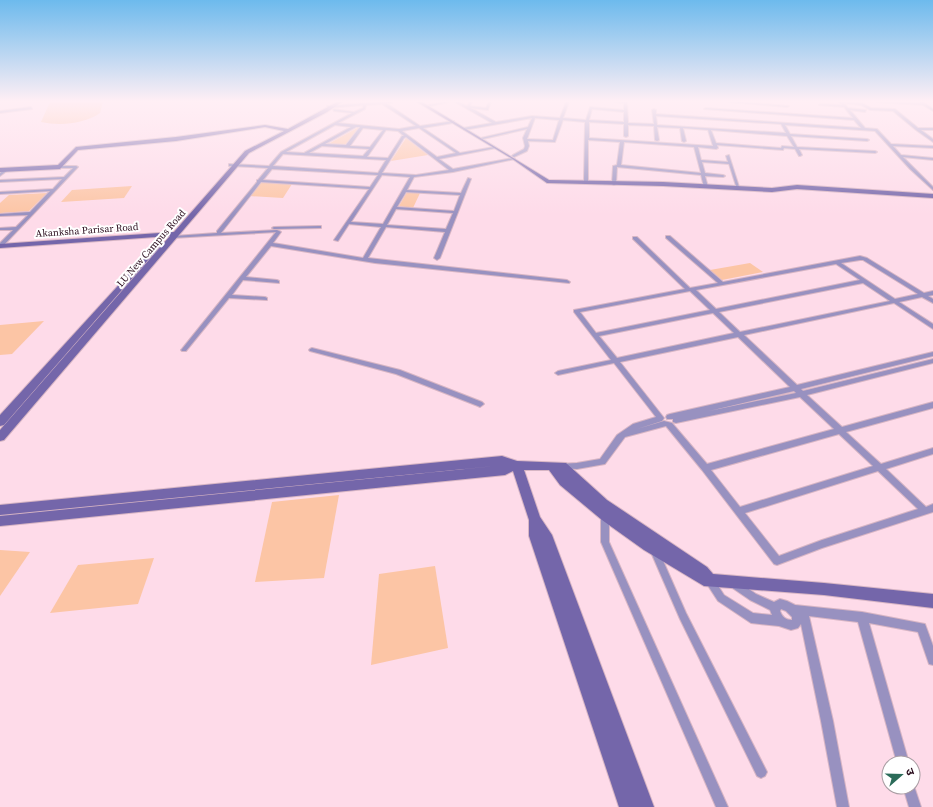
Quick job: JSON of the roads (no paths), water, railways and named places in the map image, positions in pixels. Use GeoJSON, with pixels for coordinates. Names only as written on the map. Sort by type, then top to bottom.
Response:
{"type":"FeatureCollection","features":[{"type":"Feature","properties":{"kind":"street"},"geometry":{"type":"LineString","coordinates":[[60,167],[76,149],[169,140]]}},
{"type":"Feature","properties":{"kind":"street","name":"LU New Campus Road"},"geometry":{"type":"LineString","coordinates":[[0,422],[233,165],[247,152],[269,140]]}},
{"type":"Feature","properties":{"kind":"street"},"geometry":{"type":"LineString","coordinates":[[219,232],[269,167],[282,153],[306,140]]}},
{"type":"Feature","properties":{"kind":"street"},"geometry":{"type":"LineString","coordinates":[[304,155],[331,140]]}},
{"type":"Feature","properties":{"kind":"street"},"geometry":{"type":"LineString","coordinates":[[347,146],[352,140]]}},
{"type":"Feature","properties":{"kind":"street"},"geometry":{"type":"LineString","coordinates":[[364,158],[378,140]]}},
{"type":"Feature","properties":{"kind":"street"},"geometry":{"type":"LineString","coordinates":[[336,240],[401,140]]}},
{"type":"Feature","properties":{"kind":"street"},"geometry":{"type":"LineString","coordinates":[[412,140],[453,171]]}},
{"type":"Feature","properties":{"kind":"street"},"geometry":{"type":"LineString","coordinates":[[439,140],[460,154]]}},
{"type":"Feature","properties":{"kind":"street"},"geometry":{"type":"LineString","coordinates":[[482,140],[513,158]]}},
{"type":"Feature","properties":{"kind":"street"},"geometry":{"type":"LineString","coordinates":[[485,140],[547,181],[553,182],[772,190],[797,187],[933,196]]}},
{"type":"Feature","properties":{"kind":"street"},"geometry":{"type":"LineString","coordinates":[[233,165],[412,176],[428,175],[513,158],[526,150],[525,140],[554,142],[555,140]]}},
{"type":"Feature","properties":{"kind":"street"},"geometry":{"type":"LineString","coordinates":[[586,140],[586,183]]}},
{"type":"Feature","properties":{"kind":"street"},"geometry":{"type":"LineString","coordinates":[[598,140],[716,147],[783,149],[782,147],[875,152]]}},
{"type":"Feature","properties":{"kind":"street"},"geometry":{"type":"LineString","coordinates":[[714,140],[716,147]]}},
{"type":"Feature","properties":{"kind":"street"},"geometry":{"type":"LineString","coordinates":[[791,140],[800,155]]}},
{"type":"Feature","properties":{"kind":"street"},"geometry":{"type":"LineString","coordinates":[[863,140],[867,140]]}},
{"type":"Feature","properties":{"kind":"street"},"geometry":{"type":"LineString","coordinates":[[885,140],[933,188]]}},
{"type":"Feature","properties":{"kind":"street"},"geometry":{"type":"LineString","coordinates":[[614,184],[616,166],[619,166],[622,141]]}},
{"type":"Feature","properties":{"kind":"street"},"geometry":{"type":"LineString","coordinates":[[321,145],[371,148]]}},
{"type":"Feature","properties":{"kind":"street"},"geometry":{"type":"LineString","coordinates":[[890,145],[933,148]]}},
{"type":"Feature","properties":{"kind":"street"},"geometry":{"type":"LineString","coordinates":[[696,146],[706,187]]}},
{"type":"Feature","properties":{"kind":"street"},"geometry":{"type":"LineString","coordinates":[[436,158],[494,148]]}},
{"type":"Feature","properties":{"kind":"street"},"geometry":{"type":"LineString","coordinates":[[282,153],[389,159]]}},
{"type":"Feature","properties":{"kind":"street"},"geometry":{"type":"LineString","coordinates":[[728,156],[739,189]]}},
{"type":"Feature","properties":{"kind":"street"},"geometry":{"type":"LineString","coordinates":[[900,156],[933,159]]}},
{"type":"Feature","properties":{"kind":"street"},"geometry":{"type":"LineString","coordinates":[[700,161],[730,163]]}},
{"type":"Feature","properties":{"kind":"street"},"geometry":{"type":"LineString","coordinates":[[619,166],[723,176]]}},
{"type":"Feature","properties":{"kind":"street"},"geometry":{"type":"LineString","coordinates":[[0,175],[3,170],[76,167],[0,246]]}},
{"type":"Feature","properties":{"kind":"street"},"geometry":{"type":"LineString","coordinates":[[365,259],[412,176]]}},
{"type":"Feature","properties":{"kind":"street"},"geometry":{"type":"LineString","coordinates":[[0,181],[65,178]]}},
{"type":"Feature","properties":{"kind":"street"},"geometry":{"type":"LineString","coordinates":[[437,258],[469,179]]}},
{"type":"Feature","properties":{"kind":"street"},"geometry":{"type":"LineString","coordinates":[[258,181],[371,188]]}},
{"type":"Feature","properties":{"kind":"street"},"geometry":{"type":"LineString","coordinates":[[0,193],[53,190]]}},
{"type":"Feature","properties":{"kind":"street"},"geometry":{"type":"LineString","coordinates":[[404,191],[463,194]]}},
{"type":"Feature","properties":{"kind":"street"},"geometry":{"type":"LineString","coordinates":[[0,200],[8,193]]}},
{"type":"Feature","properties":{"kind":"street"},"geometry":{"type":"LineString","coordinates":[[394,208],[456,212]]}},
{"type":"Feature","properties":{"kind":"street"},"geometry":{"type":"LineString","coordinates":[[0,215],[32,213]]}},
{"type":"Feature","properties":{"kind":"street"},"geometry":{"type":"LineString","coordinates":[[348,222],[448,231]]}},
{"type":"Feature","properties":{"kind":"street"},"geometry":{"type":"LineString","coordinates":[[170,236],[319,227]]}},
{"type":"Feature","properties":{"kind":"street"},"geometry":{"type":"LineString","coordinates":[[0,229],[18,228]]}},
{"type":"Feature","properties":{"kind":"street"},"geometry":{"type":"LineString","coordinates":[[170,236],[279,232],[184,350]]}},
{"type":"Feature","properties":{"kind":"street","name":"LU New Campus Road"},"geometry":{"type":"LineString","coordinates":[[0,438],[170,236]]}},
{"type":"Feature","properties":{"kind":"street","name":"Akanksha Parisar Road"},"geometry":{"type":"LineString","coordinates":[[0,246],[170,236]]}},
{"type":"Feature","properties":{"kind":"street"},"geometry":{"type":"LineString","coordinates":[[668,237],[722,284]]}},
{"type":"Feature","properties":{"kind":"street"},"geometry":{"type":"LineString","coordinates":[[635,238],[879,467],[929,510]]}},
{"type":"Feature","properties":{"kind":"street"},"geometry":{"type":"LineString","coordinates":[[270,244],[365,259],[567,282]]}},
{"type":"Feature","properties":{"kind":"street"},"geometry":{"type":"LineString","coordinates":[[929,510],[822,544],[776,561],[666,420],[614,361],[576,311],[860,258],[865,258],[933,301]]}},
{"type":"Feature","properties":{"kind":"street"},"geometry":{"type":"LineString","coordinates":[[836,262],[933,327]]}},
{"type":"Feature","properties":{"kind":"street"},"geometry":{"type":"LineString","coordinates":[[243,278],[277,282]]}},
{"type":"Feature","properties":{"kind":"street"},"geometry":{"type":"LineString","coordinates":[[595,335],[864,281]]}},
{"type":"Feature","properties":{"kind":"street"},"geometry":{"type":"LineString","coordinates":[[558,373],[933,293]]}},
{"type":"Feature","properties":{"kind":"street"},"geometry":{"type":"LineString","coordinates":[[228,296],[265,299]]}},
{"type":"Feature","properties":{"kind":"street"},"geometry":{"type":"LineString","coordinates":[[312,350],[398,372],[480,404]]}},
{"type":"Feature","properties":{"kind":"street"},"geometry":{"type":"LineString","coordinates":[[0,510],[505,470],[517,465],[577,466],[602,462],[620,437],[666,420],[933,354]]}},
{"type":"Feature","properties":{"kind":"street"},"geometry":{"type":"LineString","coordinates":[[666,420],[801,394],[933,361]]}},
{"type":"Feature","properties":{"kind":"street"},"geometry":{"type":"LineString","coordinates":[[704,468],[933,405]]}},
{"type":"Feature","properties":{"kind":"street"},"geometry":{"type":"LineString","coordinates":[[738,511],[879,467],[933,452]]}},
{"type":"Feature","properties":{"kind":"street"},"geometry":{"type":"LineString","coordinates":[[517,465],[535,520],[535,536],[628,807]]}},
{"type":"Feature","properties":{"kind":"street"},"geometry":{"type":"LineString","coordinates":[[557,466],[564,482],[604,510],[702,571],[721,598],[751,618],[780,621],[788,625],[792,625],[797,623],[798,610]]}},
{"type":"Feature","properties":{"kind":"street"},"geometry":{"type":"LineString","coordinates":[[0,521],[240,492]]}},
{"type":"Feature","properties":{"kind":"street"},"geometry":{"type":"LineString","coordinates":[[604,510],[654,550],[704,580],[824,589],[933,601]]}},
{"type":"Feature","properties":{"kind":"street"},"geometry":{"type":"LineString","coordinates":[[604,510],[605,542],[722,807]]}},
{"type":"Feature","properties":{"kind":"street"},"geometry":{"type":"LineString","coordinates":[[535,520],[546,535],[645,807]]}},
{"type":"Feature","properties":{"kind":"street"},"geometry":{"type":"LineString","coordinates":[[654,550],[683,616],[761,772]]}},
{"type":"Feature","properties":{"kind":"street"},"geometry":{"type":"LineString","coordinates":[[729,581],[753,597],[776,608]]}},
{"type":"Feature","properties":{"kind":"street"},"geometry":{"type":"LineString","coordinates":[[780,621],[776,614],[776,608],[780,604],[784,604],[798,610],[862,617],[921,628],[933,660]]}},
{"type":"Feature","properties":{"kind":"street"},"geometry":{"type":"LineString","coordinates":[[798,610],[827,720],[843,807]]}},
{"type":"Feature","properties":{"kind":"street"},"geometry":{"type":"LineString","coordinates":[[862,617],[901,755]]}},
{"type":"Feature","properties":{"kind":"street"},"geometry":{"type":"LineString","coordinates":[[911,795],[915,807]]}}]}
